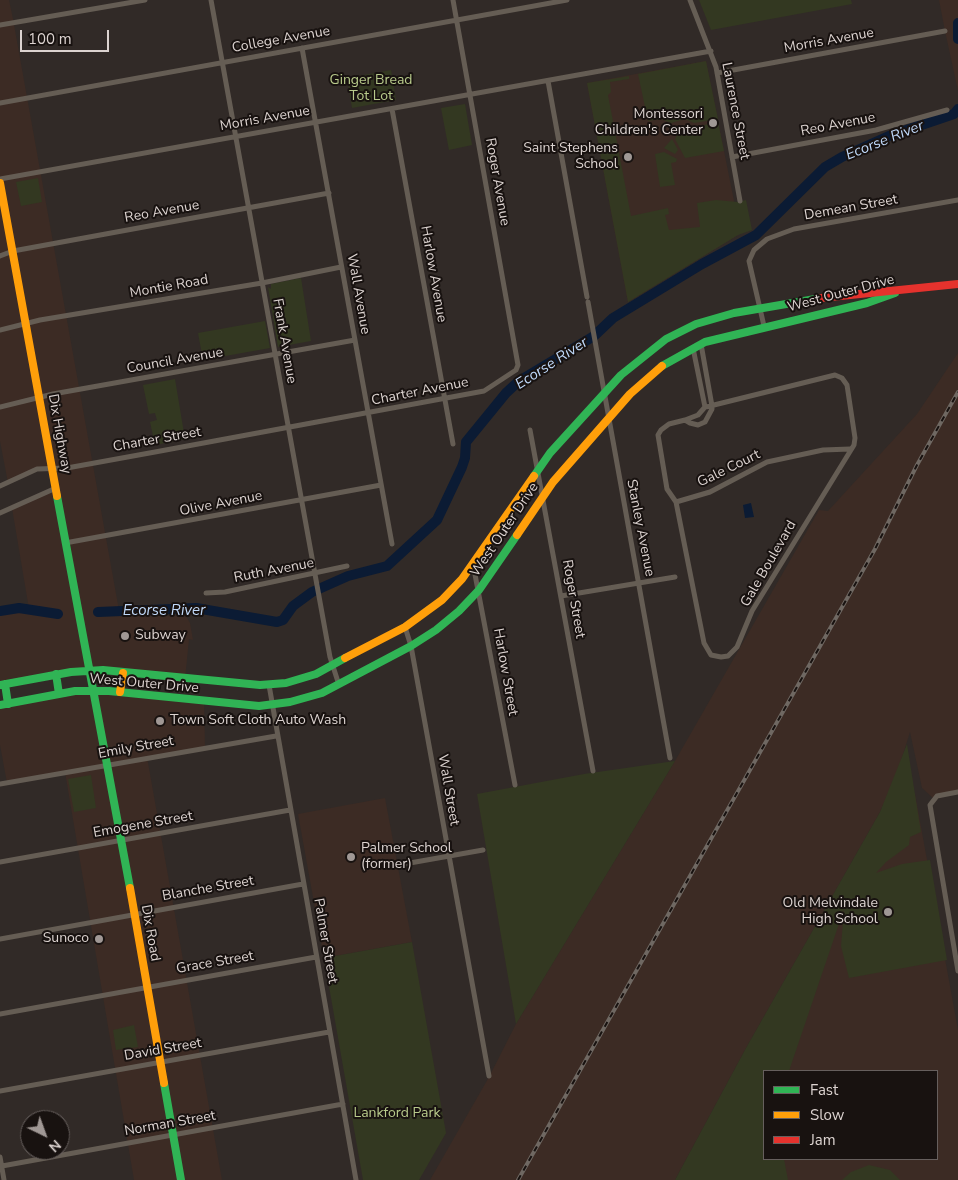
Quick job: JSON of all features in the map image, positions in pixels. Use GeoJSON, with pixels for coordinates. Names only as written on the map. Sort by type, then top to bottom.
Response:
{"type":"FeatureCollection","features":[{"type":"Feature","properties":{"kind":"main road","name":"Dix Highway"},"geometry":{"type":"LineString","coordinates":[[0,183],[93,691]]}},
{"type":"Feature","properties":{"kind":"main road"},"geometry":{"type":"LineString","coordinates":[[904,290],[958,284]]}},
{"type":"Feature","properties":{"kind":"main road","name":"West Outer Drive"},"geometry":{"type":"LineString","coordinates":[[3,685],[56,674],[89,671],[220,683],[269,685],[302,680],[405,627],[442,600],[473,564],[538,470],[603,394],[636,361],[676,333],[715,318],[760,309],[827,297],[904,290]]}},
{"type":"Feature","properties":{"kind":"main road","name":"West Outer Drive"},"geometry":{"type":"LineString","coordinates":[[4,704],[59,694],[93,691],[120,692],[239,705],[271,705],[307,698],[339,685],[411,646],[436,630],[459,611],[479,590],[542,495],[607,418],[653,373],[701,344],[764,326],[867,303],[904,290]]}},
{"type":"Feature","properties":{"kind":"main road"},"geometry":{"type":"LineString","coordinates":[[120,692],[123,673]]}},
{"type":"Feature","properties":{"kind":"main road"},"geometry":{"type":"LineString","coordinates":[[56,674],[59,694]]}},
{"type":"Feature","properties":{"kind":"main road"},"geometry":{"type":"LineString","coordinates":[[3,685],[4,704]]}},
{"type":"Feature","properties":{"kind":"main road","name":"Dix Road"},"geometry":{"type":"LineString","coordinates":[[93,691],[108,764],[181,1180]]}},
{"type":"Feature","properties":{"kind":"street"},"geometry":{"type":"LineString","coordinates":[[0,25],[145,0]]}},
{"type":"Feature","properties":{"kind":"street","name":"Frank Avenue"},"geometry":{"type":"LineString","coordinates":[[211,0],[317,587],[332,666],[339,685]]}},
{"type":"Feature","properties":{"kind":"street","name":"Roger Avenue"},"geometry":{"type":"LineString","coordinates":[[453,0],[518,368]]}},
{"type":"Feature","properties":{"kind":"street","name":"College Avenue"},"geometry":{"type":"LineString","coordinates":[[0,102],[567,0]]}},
{"type":"Feature","properties":{"kind":"street","name":"Laurence Street"},"geometry":{"type":"LineString","coordinates":[[690,0],[718,73],[740,201]]}},
{"type":"Feature","properties":{"kind":"street","name":"Morris Avenue"},"geometry":{"type":"LineString","coordinates":[[718,73],[945,31]]}},
{"type":"Feature","properties":{"kind":"street","name":"Wall Avenue"},"geometry":{"type":"LineString","coordinates":[[302,48],[392,544]]}},
{"type":"Feature","properties":{"kind":"street","name":"Morris Avenue"},"geometry":{"type":"LineString","coordinates":[[0,179],[235,135],[711,51]]}},
{"type":"Feature","properties":{"kind":"street","name":"Stanley Avenue"},"geometry":{"type":"LineString","coordinates":[[548,81],[588,300],[607,418],[670,758]]}},
{"type":"Feature","properties":{"kind":"street","name":"Harlow Avenue"},"geometry":{"type":"LineString","coordinates":[[392,108],[453,444]]}},
{"type":"Feature","properties":{"kind":"street","name":"Reo Avenue"},"geometry":{"type":"LineString","coordinates":[[732,157],[876,130],[948,110]]}},
{"type":"Feature","properties":{"kind":"street","name":"Reo Avenue"},"geometry":{"type":"LineString","coordinates":[[0,256],[13,251],[328,193]]}},
{"type":"Feature","properties":{"kind":"street","name":"Demean Street"},"geometry":{"type":"LineString","coordinates":[[760,309],[750,263],[754,250],[767,239],[794,230],[958,200]]}},
{"type":"Feature","properties":{"kind":"street","name":"Montie Road"},"geometry":{"type":"LineString","coordinates":[[0,330],[341,267]]}},
{"type":"Feature","properties":{"kind":"street"},"geometry":{"type":"LineString","coordinates":[[760,309],[764,326]]}},
{"type":"Feature","properties":{"kind":"street","name":"Council Avenue"},"geometry":{"type":"LineString","coordinates":[[0,406],[39,399],[53,394],[355,340]]}},
{"type":"Feature","properties":{"kind":"street"},"geometry":{"type":"LineString","coordinates":[[701,344],[712,406]]}},
{"type":"Feature","properties":{"kind":"street"},"geometry":{"type":"LineString","coordinates":[[693,348],[705,407]]}},
{"type":"Feature","properties":{"kind":"street","name":"Charter Avenue"},"geometry":{"type":"LineString","coordinates":[[320,422],[486,390],[518,368]]}},
{"type":"Feature","properties":{"kind":"street","name":"Gale Boulevard"},"geometry":{"type":"LineString","coordinates":[[830,375],[839,376],[847,385],[855,438],[854,445],[752,611],[737,647],[728,656],[713,656],[706,648],[676,502],[667,489],[658,435],[669,424],[698,415],[705,407],[830,375]]}},
{"type":"Feature","properties":{"kind":"street","name":"Gale Boulevard"},"geometry":{"type":"LineString","coordinates":[[685,420],[695,425],[702,425],[709,419],[712,406]]}},
{"type":"Feature","properties":{"kind":"street","name":"Charter Street"},"geometry":{"type":"LineString","coordinates":[[0,486],[37,469],[52,469],[320,422]]}},
{"type":"Feature","properties":{"kind":"street","name":"Roger Street"},"geometry":{"type":"LineString","coordinates":[[530,430],[593,771]]}},
{"type":"Feature","properties":{"kind":"street","name":"Gale Court"},"geometry":{"type":"LineString","coordinates":[[676,502],[710,492],[767,462],[820,451],[850,449]]}},
{"type":"Feature","properties":{"kind":"street","name":"Olive Avenue"},"geometry":{"type":"LineString","coordinates":[[65,543],[381,486]]}},
{"type":"Feature","properties":{"kind":"street"},"geometry":{"type":"LineString","coordinates":[[0,513],[56,488]]}},
{"type":"Feature","properties":{"kind":"street","name":"Harlow Street"},"geometry":{"type":"LineString","coordinates":[[473,564],[515,785]]}},
{"type":"Feature","properties":{"kind":"street","name":"Ruth Avenue"},"geometry":{"type":"LineString","coordinates":[[206,593],[225,592],[347,566]]}},
{"type":"Feature","properties":{"kind":"street"},"geometry":{"type":"LineString","coordinates":[[561,596],[639,585],[675,577]]}},
{"type":"Feature","properties":{"kind":"street","name":"Wall Street"},"geometry":{"type":"LineString","coordinates":[[405,627],[411,646],[489,1076]]}},
{"type":"Feature","properties":{"kind":"street","name":"Palmer Street"},"geometry":{"type":"LineString","coordinates":[[269,685],[276,736],[356,1180]]}},
{"type":"Feature","properties":{"kind":"street","name":"Emily Street"},"geometry":{"type":"LineString","coordinates":[[0,784],[276,736]]}},
{"type":"Feature","properties":{"kind":"street"},"geometry":{"type":"LineString","coordinates":[[958,792],[937,796],[930,805],[958,971]]}},
{"type":"Feature","properties":{"kind":"street","name":"Emogene Street"},"geometry":{"type":"LineString","coordinates":[[0,862],[290,810]]}},
{"type":"Feature","properties":{"kind":"street"},"geometry":{"type":"LineString","coordinates":[[393,866],[483,850]]}},
{"type":"Feature","properties":{"kind":"street","name":"Blanche Street"},"geometry":{"type":"LineString","coordinates":[[0,939],[303,884]]}},
{"type":"Feature","properties":{"kind":"street","name":"Grace Street"},"geometry":{"type":"LineString","coordinates":[[0,1014],[316,957]]}},
{"type":"Feature","properties":{"kind":"street","name":"David Street"},"geometry":{"type":"LineString","coordinates":[[0,1091],[329,1032]]}},
{"type":"Feature","properties":{"kind":"street","name":"Norman Street"},"geometry":{"type":"LineString","coordinates":[[2,1166],[343,1104]]}},
{"type":"Feature","properties":{"kind":"street"},"geometry":{"type":"LineString","coordinates":[[0,1157],[4,1180]]}},
{"type":"Feature","properties":{"kind":"shaded area"},"geometry":{"type":"Polygon","coordinates":[[[0,0],[9,0],[13,19],[120,616],[186,616],[190,623],[193,640],[189,639],[185,679],[103,670],[0,685],[0,611],[29,609],[12,508],[56,488],[52,470],[37,469],[8,483],[0,441],[0,0]]]}},
{"type":"Feature","properties":{"kind":"shaded area"},"geometry":{"type":"Polygon","coordinates":[[[939,0],[958,0],[958,91],[945,31],[939,0]]]}},
{"type":"Feature","properties":{"kind":"shaded area"},"geometry":{"type":"Polygon","coordinates":[[[706,61],[734,201],[738,235],[628,302],[587,83],[706,61]]]}},
{"type":"Feature","properties":{"kind":"shaded area"},"geometry":{"type":"Polygon","coordinates":[[[958,353],[958,792],[933,798],[922,788],[910,732],[895,780],[880,812],[746,1048],[675,1180],[430,1180],[489,1077],[516,1024],[675,761],[819,510],[828,511],[917,414],[958,353]]]}},
{"type":"Feature","properties":{"kind":"shaded area"},"geometry":{"type":"Polygon","coordinates":[[[75,691],[204,701],[205,748],[147,757],[222,1180],[134,1180],[65,772],[7,783],[0,745],[0,705],[75,691]]]}},
{"type":"Feature","properties":{"kind":"shaded area","name":"Old Melvindale High School"},"geometry":{"type":"Polygon","coordinates":[[[915,794],[958,1030],[958,1180],[775,1180],[784,1160],[938,1160],[938,1070],[766,1070],[759,1036],[915,794]]]}},
{"type":"Feature","properties":{"kind":"shaded area","name":"Palmer School (former)"},"geometry":{"type":"Polygon","coordinates":[[[385,798],[412,942],[324,958],[298,814],[385,798]]]}},
{"type":"Feature","properties":{"kind":"green space"},"geometry":{"type":"Polygon","coordinates":[[[699,0],[851,0],[852,4],[711,30],[699,0]]]}},
{"type":"Feature","properties":{"kind":"green space"},"geometry":{"type":"Polygon","coordinates":[[[706,61],[718,119],[694,123],[685,119],[671,123],[661,119],[648,121],[638,74],[706,61]]]}},
{"type":"Feature","properties":{"kind":"green space","name":"Ginger Bread Tot Lot"},"geometry":{"type":"Polygon","coordinates":[[[391,70],[396,100],[352,108],[347,78],[391,70]]]}},
{"type":"Feature","properties":{"kind":"green space"},"geometry":{"type":"Polygon","coordinates":[[[629,76],[629,79],[610,82],[611,92],[608,95],[631,216],[668,208],[669,214],[665,215],[669,230],[700,227],[697,203],[716,200],[738,202],[746,200],[752,230],[738,235],[628,302],[587,83],[629,76]]]}},
{"type":"Feature","properties":{"kind":"green space"},"geometry":{"type":"Polygon","coordinates":[[[465,104],[472,145],[449,150],[441,108],[465,104]]]}},
{"type":"Feature","properties":{"kind":"green space"},"geometry":{"type":"Polygon","coordinates":[[[718,122],[724,151],[685,158],[675,139],[679,132],[688,134],[695,127],[718,122]]]}},
{"type":"Feature","properties":{"kind":"green space"},"geometry":{"type":"Polygon","coordinates":[[[672,139],[678,150],[675,154],[664,148],[672,139]]]}},
{"type":"Feature","properties":{"kind":"green space"},"geometry":{"type":"Polygon","coordinates":[[[664,152],[677,159],[676,162],[671,163],[675,185],[660,187],[655,154],[664,152]]]}},
{"type":"Feature","properties":{"kind":"green space"},"geometry":{"type":"Polygon","coordinates":[[[38,178],[42,202],[21,206],[16,182],[38,178]]]}},
{"type":"Feature","properties":{"kind":"green space"},"geometry":{"type":"Polygon","coordinates":[[[301,278],[311,341],[278,347],[268,287],[271,289],[271,284],[301,278]]]}},
{"type":"Feature","properties":{"kind":"green space"},"geometry":{"type":"Polygon","coordinates":[[[265,321],[270,348],[203,360],[198,333],[265,321]]]}},
{"type":"Feature","properties":{"kind":"green space"},"geometry":{"type":"Polygon","coordinates":[[[175,379],[185,439],[155,445],[150,422],[157,420],[155,413],[149,414],[143,385],[175,379]]]}},
{"type":"Feature","properties":{"kind":"green space"},"geometry":{"type":"Polygon","coordinates":[[[907,744],[921,832],[910,837],[909,845],[886,862],[876,873],[902,864],[930,860],[947,960],[849,978],[841,946],[844,909],[789,1070],[763,1070],[763,1160],[784,1160],[788,1180],[675,1180],[746,1048],[880,812],[907,744]]]}},
{"type":"Feature","properties":{"kind":"green space"},"geometry":{"type":"Polygon","coordinates":[[[675,761],[516,1024],[477,794],[584,774],[675,761]]]}},
{"type":"Feature","properties":{"kind":"green space"},"geometry":{"type":"Polygon","coordinates":[[[91,775],[96,808],[74,812],[68,779],[91,775]]]}},
{"type":"Feature","properties":{"kind":"green space","name":"Lankford Park"},"geometry":{"type":"Polygon","coordinates":[[[412,942],[446,1133],[419,1180],[363,1180],[324,958],[412,942]]]}},
{"type":"Feature","properties":{"kind":"green space"},"geometry":{"type":"Polygon","coordinates":[[[134,1025],[138,1047],[116,1050],[113,1030],[134,1025]]]}},
{"type":"Feature","properties":{"kind":"green space"},"geometry":{"type":"Polygon","coordinates":[[[869,1165],[890,1170],[900,1180],[842,1180],[851,1172],[869,1165]]]}},
{"type":"Feature","properties":{"kind":"water"},"geometry":{"type":"Polygon","coordinates":[[[751,503],[754,517],[745,518],[743,505],[751,503]]]}},
{"type":"Feature","properties":{"kind":"waterway","name":"Ecorse River"},"geometry":{"type":"LineString","coordinates":[[958,23],[958,39]]}},
{"type":"Feature","properties":{"kind":"waterway","name":"Ecorse River"},"geometry":{"type":"LineString","coordinates":[[98,612],[196,608],[277,622],[283,620],[293,606],[312,592],[348,576],[387,566],[437,520],[462,467],[465,458],[466,442],[506,393],[519,381],[594,336],[613,318],[702,264],[756,235],[825,167],[842,157],[889,136],[954,114],[958,109]]}},
{"type":"Feature","properties":{"kind":"waterway","name":"Ecorse River"},"geometry":{"type":"LineString","coordinates":[[0,611],[19,608],[58,614]]}},
{"type":"Feature","properties":{"kind":"railway"},"geometry":{"type":"LineString","coordinates":[[518,1180],[875,549],[917,465],[958,392]]}},
{"type":"Feature","properties":{"kind":"traffic: fast"},"geometry":{"type":"LineString","coordinates":[[662,366],[705,342],[867,303],[895,293]]}},
{"type":"Feature","properties":{"kind":"traffic: fast"},"geometry":{"type":"LineString","coordinates":[[534,476],[550,453],[621,375],[666,339],[696,324],[734,313],[821,298]]}},
{"type":"Feature","properties":{"kind":"traffic: fast"},"geometry":{"type":"LineString","coordinates":[[57,496],[130,888]]}},
{"type":"Feature","properties":{"kind":"traffic: fast"},"geometry":{"type":"LineString","coordinates":[[0,705],[75,691],[109,691],[259,706],[290,702],[322,693],[411,646],[436,630],[459,611],[479,590],[517,535]]}},
{"type":"Feature","properties":{"kind":"traffic: fast"},"geometry":{"type":"LineString","coordinates":[[0,685],[71,672],[103,670],[260,685],[286,683],[316,674],[345,658]]}},
{"type":"Feature","properties":{"kind":"traffic: fast"},"geometry":{"type":"LineString","coordinates":[[56,674],[59,694]]}},
{"type":"Feature","properties":{"kind":"traffic: fast"},"geometry":{"type":"LineString","coordinates":[[5,684],[8,704]]}},
{"type":"Feature","properties":{"kind":"traffic: fast"},"geometry":{"type":"LineString","coordinates":[[164,1083],[181,1180]]}},
{"type":"Feature","properties":{"kind":"traffic: slow"},"geometry":{"type":"LineString","coordinates":[[0,183],[57,496]]}},
{"type":"Feature","properties":{"kind":"traffic: slow"},"geometry":{"type":"LineString","coordinates":[[517,535],[553,482],[630,394],[662,366]]}},
{"type":"Feature","properties":{"kind":"traffic: slow"},"geometry":{"type":"LineString","coordinates":[[345,658],[405,627],[442,600],[462,579],[534,476]]}},
{"type":"Feature","properties":{"kind":"traffic: slow"},"geometry":{"type":"LineString","coordinates":[[120,692],[123,673]]}},
{"type":"Feature","properties":{"kind":"traffic: slow"},"geometry":{"type":"LineString","coordinates":[[130,888],[164,1083]]}},
{"type":"Feature","properties":{"kind":"traffic: jam"},"geometry":{"type":"LineString","coordinates":[[821,298],[958,284]]}},
{"type":"Feature","properties":{"kind":"place","name":"Montessori Children's Center"},"geometry":{"type":"Point","coordinates":[713,123]}},
{"type":"Feature","properties":{"kind":"place","name":"Saint Stephens School"},"geometry":{"type":"Point","coordinates":[628,157]}},
{"type":"Feature","properties":{"kind":"place","name":"Subway"},"geometry":{"type":"Point","coordinates":[125,636]}},
{"type":"Feature","properties":{"kind":"place","name":"Town Soft Cloth Auto Wash"},"geometry":{"type":"Point","coordinates":[160,721]}},
{"type":"Feature","properties":{"kind":"place","name":"Palmer School (former)"},"geometry":{"type":"Point","coordinates":[351,857]}},
{"type":"Feature","properties":{"kind":"place","name":"Old Melvindale High School"},"geometry":{"type":"Point","coordinates":[888,912]}},
{"type":"Feature","properties":{"kind":"place","name":"Sunoco"},"geometry":{"type":"Point","coordinates":[99,939]}}]}
